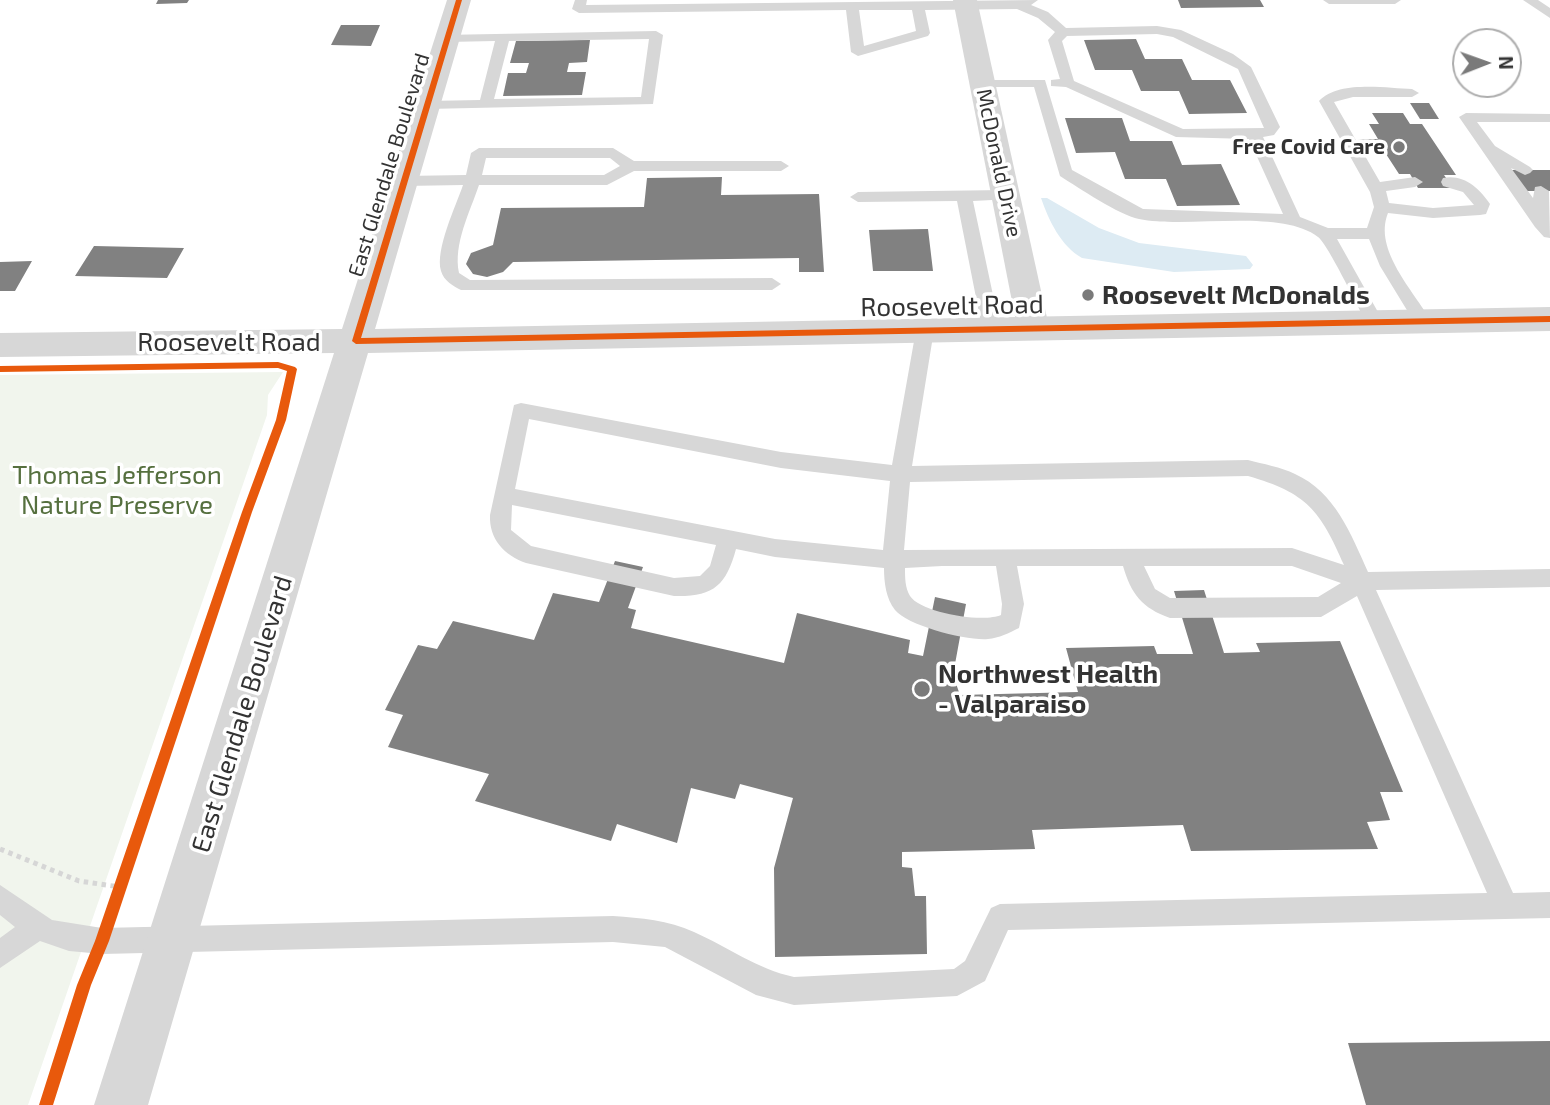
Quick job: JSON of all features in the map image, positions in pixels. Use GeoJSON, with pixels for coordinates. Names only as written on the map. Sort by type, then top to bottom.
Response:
{"type":"FeatureCollection","features":[{"type":"Feature","properties":{"kind":"street","name":"East Glendale Boulevard"},"geometry":{"type":"LineString","coordinates":[[121,1105],[459,0]]}},
{"type":"Feature","properties":{"kind":"street","name":"McDonald Drive"},"geometry":{"type":"LineString","coordinates":[[965,3],[1033,327]]}},
{"type":"Feature","properties":{"kind":"street","name":"Roosevelt Road"},"geometry":{"type":"LineString","coordinates":[[0,345],[1550,319]]}},
{"type":"Feature","properties":{"kind":"lane"},"geometry":{"type":"LineString","coordinates":[[581,0],[579,9],[1023,2],[1063,32]]}},
{"type":"Feature","properties":{"kind":"lane"},"geometry":{"type":"LineString","coordinates":[[1329,0],[1395,0]]}},
{"type":"Feature","properties":{"kind":"lane"},"geometry":{"type":"LineString","coordinates":[[1529,0],[1550,14]]}},
{"type":"Feature","properties":{"kind":"lane"},"geometry":{"type":"LineString","coordinates":[[852,6],[858,52],[923,33],[917,3]]}},
{"type":"Feature","properties":{"kind":"lane"},"geometry":{"type":"LineString","coordinates":[[982,83],[1068,83],[1181,134],[1254,134],[1269,132],[1273,127],[1244,67],[1175,33],[1157,30],[1063,32],[1055,40],[1068,83]]}},
{"type":"Feature","properties":{"kind":"lane"},"geometry":{"type":"LineString","coordinates":[[426,105],[648,101],[656,35],[447,38]]}},
{"type":"Feature","properties":{"kind":"lane"},"geometry":{"type":"LineString","coordinates":[[486,104],[503,37]]}},
{"type":"Feature","properties":{"kind":"lane"},"geometry":{"type":"LineString","coordinates":[[1040,83],[1065,173],[1139,214],[1162,217],[1226,216],[1294,220],[1326,234],[1376,233]]}},
{"type":"Feature","properties":{"kind":"lane"},"geometry":{"type":"LineString","coordinates":[[1412,93],[1343,93],[1331,95],[1326,101],[1375,188],[1382,207],[1376,220],[1376,233],[1382,251],[1422,321]]}},
{"type":"Feature","properties":{"kind":"lane"},"geometry":{"type":"LineString","coordinates":[[1546,228],[1466,117],[1550,118]]}},
{"type":"Feature","properties":{"kind":"lane"},"geometry":{"type":"LineString","coordinates":[[1254,134],[1294,220]]}},
{"type":"Feature","properties":{"kind":"lane"},"geometry":{"type":"LineString","coordinates":[[1485,144],[1525,170]]}},
{"type":"Feature","properties":{"kind":"lane"},"geometry":{"type":"LineString","coordinates":[[631,166],[613,153],[479,153],[451,254],[449,270],[454,279],[467,286],[772,284]]}},
{"type":"Feature","properties":{"kind":"lane"},"geometry":{"type":"LineString","coordinates":[[404,181],[607,180],[631,166],[781,166]]}},
{"type":"Feature","properties":{"kind":"lane"},"geometry":{"type":"LineString","coordinates":[[1375,188],[1415,182]]}},
{"type":"Feature","properties":{"kind":"lane"},"geometry":{"type":"LineString","coordinates":[[1382,207],[1433,213],[1479,210],[1482,204],[1469,188],[1449,182]]}},
{"type":"Feature","properties":{"kind":"lane"},"geometry":{"type":"LineString","coordinates":[[1541,191],[1546,228]]}},
{"type":"Feature","properties":{"kind":"lane"},"geometry":{"type":"LineString","coordinates":[[858,197],[1005,195]]}},
{"type":"Feature","properties":{"kind":"lane"},"geometry":{"type":"LineString","coordinates":[[964,196],[991,328]]}},
{"type":"Feature","properties":{"kind":"lane"},"geometry":{"type":"LineString","coordinates":[[1326,234],[1374,321]]}},
{"type":"Feature","properties":{"kind":"lane"},"geometry":{"type":"LineString","coordinates":[[925,330],[901,474],[893,560],[894,584],[901,602],[917,613],[970,628],[996,630],[1011,621],[1013,604],[1005,557]]}},
{"type":"Feature","properties":{"kind":"lane"},"geometry":{"type":"LineString","coordinates":[[728,539],[721,566],[713,581],[695,588],[674,587],[526,554],[511,546],[502,534],[498,518],[522,410],[768,458],[901,474],[1248,468],[1290,480],[1318,502],[1337,526],[1506,906]]}},
{"type":"Feature","properties":{"kind":"lane"},"geometry":{"type":"LineString","coordinates":[[505,495],[775,548],[893,560],[1005,557],[1292,557],[1363,581],[1550,578]]}},
{"type":"Feature","properties":{"kind":"lane"},"geometry":{"type":"LineString","coordinates":[[1131,557],[1137,582],[1144,594],[1156,604],[1170,608],[1321,607],[1363,581]]}},
{"type":"Feature","properties":{"kind":"lane"},"geometry":{"type":"LineString","coordinates":[[0,898],[36,928],[64,938],[102,941],[613,929],[665,934],[687,942],[766,985],[794,991],[957,982],[975,971],[1000,917],[1550,905]]}},
{"type":"Feature","properties":{"kind":"lane"},"geometry":{"type":"LineString","coordinates":[[0,955],[36,928]]}},
{"type":"Feature","properties":{"kind":"path"},"geometry":{"type":"LineString","coordinates":[[0,849],[79,881],[120,887]]}},
{"type":"Feature","properties":{"kind":"path"},"geometry":{"type":"LineString","coordinates":[[102,941],[124,875]]}},
{"type":"Feature","properties":{"kind":"green space","name":"Thomas Jefferson Nature Preserve"},"geometry":{"type":"Polygon","coordinates":[[[283,372],[268,395],[267,415],[28,1105],[0,1105],[0,375],[283,372]]]}},
{"type":"Feature","properties":{"kind":"shaded area"},"geometry":{"type":"Polygon","coordinates":[[[1041,198],[1047,198],[1099,228],[1139,243],[1246,256],[1253,265],[1250,269],[1174,272],[1082,258],[1068,247],[1057,232],[1041,198]]]}},
{"type":"Feature","properties":{"kind":"building"},"geometry":{"type":"Polygon","coordinates":[[[158,0],[189,0],[187,3],[156,4],[158,0]]]}},
{"type":"Feature","properties":{"kind":"building"},"geometry":{"type":"Polygon","coordinates":[[[1178,0],[1260,0],[1264,7],[1181,8],[1178,0]]]}},
{"type":"Feature","properties":{"kind":"building"},"geometry":{"type":"Polygon","coordinates":[[[341,25],[380,25],[371,46],[331,45],[341,25]]]}},
{"type":"Feature","properties":{"kind":"building"},"geometry":{"type":"Polygon","coordinates":[[[1136,39],[1145,59],[1182,59],[1192,80],[1230,80],[1247,113],[1189,114],[1179,91],[1141,91],[1132,70],[1095,70],[1084,40],[1136,39]]]}},
{"type":"Feature","properties":{"kind":"building"},"geometry":{"type":"Polygon","coordinates":[[[590,40],[587,62],[569,63],[567,72],[586,72],[582,95],[503,96],[508,73],[526,73],[529,63],[510,63],[516,41],[590,40]]]}},
{"type":"Feature","properties":{"kind":"building"},"geometry":{"type":"Polygon","coordinates":[[[1410,103],[1429,103],[1439,119],[1420,119],[1410,103]]]}},
{"type":"Feature","properties":{"kind":"building","name":"Free Covid Care"},"geometry":{"type":"Polygon","coordinates":[[[1372,113],[1403,113],[1410,124],[1422,124],[1456,175],[1444,175],[1453,188],[1418,188],[1410,174],[1399,174],[1386,154],[1365,154],[1357,140],[1378,139],[1369,124],[1379,124],[1372,113]]]}},
{"type":"Feature","properties":{"kind":"building"},"geometry":{"type":"Polygon","coordinates":[[[1065,118],[1122,118],[1130,141],[1172,141],[1182,165],[1221,164],[1240,205],[1177,206],[1166,179],[1125,179],[1115,152],[1076,153],[1065,118]]]}},
{"type":"Feature","properties":{"kind":"building"},"geometry":{"type":"Polygon","coordinates":[[[1511,170],[1550,170],[1550,191],[1526,191],[1511,170]]]}},
{"type":"Feature","properties":{"kind":"building"},"geometry":{"type":"Polygon","coordinates":[[[722,177],[721,195],[819,194],[824,272],[799,272],[799,258],[513,262],[503,272],[487,277],[473,274],[466,264],[471,253],[493,245],[501,208],[644,207],[647,178],[722,177]]]}},
{"type":"Feature","properties":{"kind":"building"},"geometry":{"type":"Polygon","coordinates":[[[928,229],[933,271],[873,271],[869,230],[928,229]]]}},
{"type":"Feature","properties":{"kind":"building"},"geometry":{"type":"Polygon","coordinates":[[[94,246],[184,248],[167,278],[75,276],[94,246]]]}},
{"type":"Feature","properties":{"kind":"building"},"geometry":{"type":"Polygon","coordinates":[[[32,261],[15,291],[0,291],[0,262],[32,261]]]}},
{"type":"Feature","properties":{"kind":"building"},"geometry":{"type":"Polygon","coordinates":[[[615,561],[643,567],[628,608],[636,610],[631,628],[784,663],[797,613],[910,640],[908,653],[923,656],[935,597],[966,604],[953,675],[960,695],[1078,692],[1066,648],[1154,646],[1157,654],[1193,654],[1174,591],[1204,590],[1224,653],[1260,652],[1256,643],[1340,641],[1403,792],[1380,792],[1390,820],[1367,822],[1378,849],[1191,851],[1183,825],[1032,830],[1035,849],[902,852],[902,867],[912,868],[915,896],[926,896],[927,954],[775,957],[774,868],[793,798],[740,784],[735,799],[691,788],[677,843],[617,824],[611,841],[475,801],[489,774],[388,747],[403,715],[385,710],[418,645],[437,649],[453,621],[534,640],[553,593],[599,602],[615,561]]]}},
{"type":"Feature","properties":{"kind":"building"},"geometry":{"type":"Polygon","coordinates":[[[1550,1041],[1550,1105],[1366,1105],[1348,1043],[1550,1041]]]}},
{"type":"Feature","properties":{"kind":"cycle path"},"geometry":{"type":"LineString","coordinates":[[459,0],[356,341],[1550,319]]}},
{"type":"Feature","properties":{"kind":"cycle path"},"geometry":{"type":"LineString","coordinates":[[0,369],[278,365],[292,369],[281,420],[247,512],[102,941],[84,985],[46,1105]]}},
{"type":"Feature","properties":{"kind":"place","name":"Free Covid Care"},"geometry":{"type":"Point","coordinates":[1399,147]}},
{"type":"Feature","properties":{"kind":"place","name":"Roosevelt McDonalds"},"geometry":{"type":"Point","coordinates":[1088,295]}},
{"type":"Feature","properties":{"kind":"place","name":"Northwest Health - Valparaiso"},"geometry":{"type":"Point","coordinates":[922,689]}}]}
